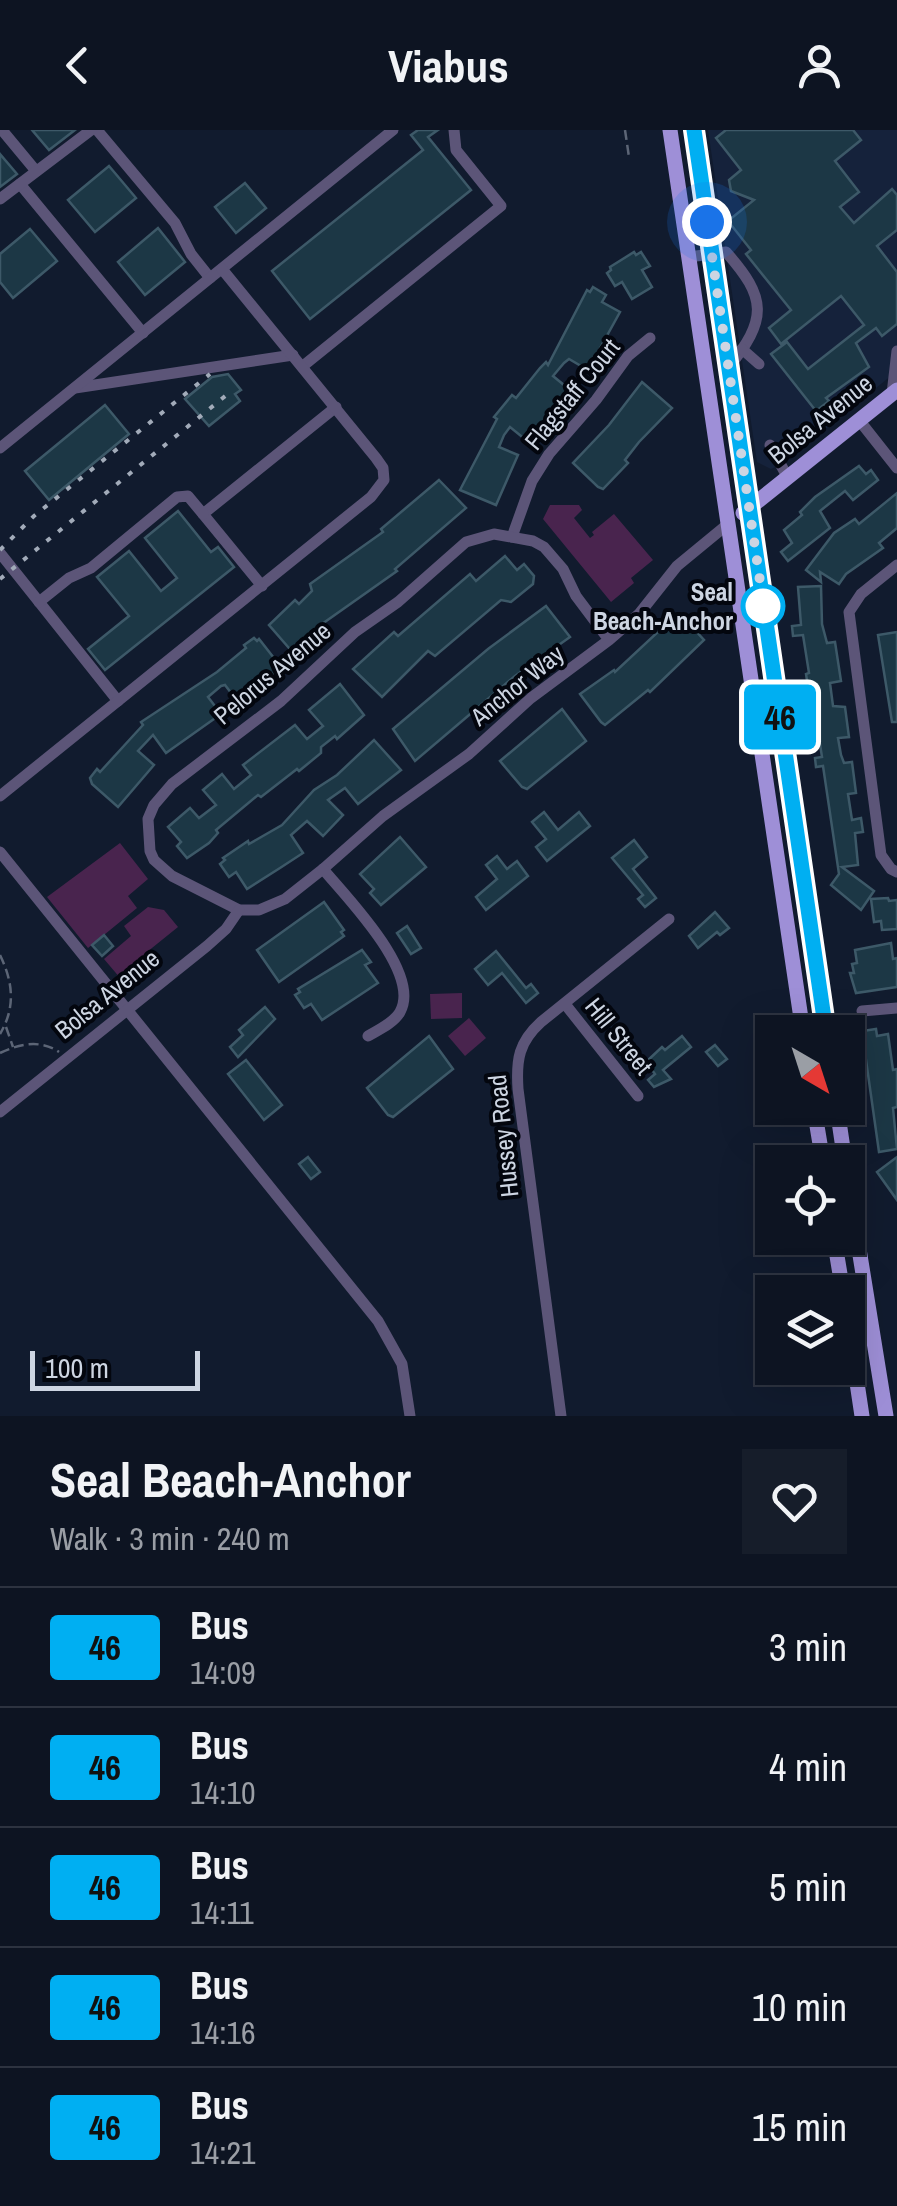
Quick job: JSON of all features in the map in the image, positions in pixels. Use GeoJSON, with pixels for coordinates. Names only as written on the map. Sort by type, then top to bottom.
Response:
{"type":"FeatureCollection","features":[{"type":"Feature","properties":{"kind":"main road"},"geometry":{"type":"LineString","coordinates":[[670,130],[800,1015]]}},
{"type":"Feature","properties":{"kind":"main road"},"geometry":{"type":"LineString","coordinates":[[694,130],[824,1015]]}},
{"type":"Feature","properties":{"kind":"main road","name":"Bolsa Avenue"},"geometry":{"type":"LineString","coordinates":[[728,524],[894,392]]}},
{"type":"Feature","properties":{"kind":"main road"},"geometry":{"type":"LineString","coordinates":[[860,1255],[886,1416]]}},
{"type":"Feature","properties":{"kind":"main road"},"geometry":{"type":"LineString","coordinates":[[857,1385],[862,1416]]}},
{"type":"Feature","properties":{"kind":"street"},"geometry":{"type":"LineString","coordinates":[[2,130],[36,171]]}},
{"type":"Feature","properties":{"kind":"street"},"geometry":{"type":"LineString","coordinates":[[0,200],[94,130],[175,224],[210,278]]}},
{"type":"Feature","properties":{"kind":"street"},"geometry":{"type":"LineString","coordinates":[[0,448],[394,130]]}},
{"type":"Feature","properties":{"kind":"street"},"geometry":{"type":"LineString","coordinates":[[302,366],[501,206],[456,150],[454,130]]}},
{"type":"Feature","properties":{"kind":"street"},"geometry":{"type":"LineString","coordinates":[[20,184],[143,333]]}},
{"type":"Feature","properties":{"kind":"street"},"geometry":{"type":"LineString","coordinates":[[689,257],[726,252],[748,276],[758,296],[758,309],[742,349],[728,368]]}},
{"type":"Feature","properties":{"kind":"street"},"geometry":{"type":"LineString","coordinates":[[0,796],[371,498],[384,480],[384,468],[222,269]]}},
{"type":"Feature","properties":{"kind":"street","name":"Flagstaff Court"},"geometry":{"type":"LineString","coordinates":[[512,537],[532,481],[549,454],[628,356],[650,338]]}},
{"type":"Feature","properties":{"kind":"street"},"geometry":{"type":"LineString","coordinates":[[742,349],[759,364]]}},
{"type":"Feature","properties":{"kind":"street"},"geometry":{"type":"LineString","coordinates":[[894,392],[897,351]]}},
{"type":"Feature","properties":{"kind":"street"},"geometry":{"type":"LineString","coordinates":[[73,389],[293,355]]}},
{"type":"Feature","properties":{"kind":"street"},"geometry":{"type":"LineString","coordinates":[[203,514],[336,407]]}},
{"type":"Feature","properties":{"kind":"street"},"geometry":{"type":"LineString","coordinates":[[859,420],[897,468]]}},
{"type":"Feature","properties":{"kind":"street"},"geometry":{"type":"LineString","coordinates":[[770,445],[788,478]]}},
{"type":"Feature","properties":{"kind":"street"},"geometry":{"type":"LineString","coordinates":[[39,602],[69,578],[91,568],[177,497],[188,496],[262,586]]}},
{"type":"Feature","properties":{"kind":"street","name":"Anchor Way"},"geometry":{"type":"LineString","coordinates":[[324,869],[383,816],[469,754],[531,698],[609,640],[638,614],[677,566],[728,524]]}},
{"type":"Feature","properties":{"kind":"street","name":"Pelorus Avenue"},"geometry":{"type":"LineString","coordinates":[[239,910],[172,876],[154,860],[147,835],[154,805],[182,775],[281,701],[354,632],[398,602],[466,542],[494,534],[512,537]]}},
{"type":"Feature","properties":{"kind":"street"},"geometry":{"type":"LineString","coordinates":[[512,537],[544,547],[609,640]]}},
{"type":"Feature","properties":{"kind":"street"},"geometry":{"type":"LineString","coordinates":[[0,553],[118,701]]}},
{"type":"Feature","properties":{"kind":"street"},"geometry":{"type":"LineString","coordinates":[[897,565],[862,594],[850,612],[881,855],[897,872]]}},
{"type":"Feature","properties":{"kind":"street"},"geometry":{"type":"LineString","coordinates":[[0,852],[378,1322],[402,1364],[410,1416]]}},
{"type":"Feature","properties":{"kind":"street"},"geometry":{"type":"LineString","coordinates":[[239,910],[260,910],[324,869],[382,942],[400,981],[402,1010],[368,1036]]}},
{"type":"Feature","properties":{"kind":"street","name":"Bolsa Avenue"},"geometry":{"type":"LineString","coordinates":[[0,1112],[226,929],[239,910]]}},
{"type":"Feature","properties":{"kind":"street","name":"Hussey Road"},"geometry":{"type":"LineString","coordinates":[[561,1416],[516,1069],[518,1050],[526,1036],[669,919]]}},
{"type":"Feature","properties":{"kind":"street","name":"Hill Street"},"geometry":{"type":"LineString","coordinates":[[565,1004],[638,1096]]}},
{"type":"Feature","properties":{"kind":"street"},"geometry":{"type":"LineString","coordinates":[[862,1012],[897,1008]]}},
{"type":"Feature","properties":{"kind":"path"},"geometry":{"type":"LineString","coordinates":[[625,130],[630,158]]}},
{"type":"Feature","properties":{"kind":"path"},"geometry":{"type":"LineString","coordinates":[[0,955],[13,988],[0,1034]]}},
{"type":"Feature","properties":{"kind":"path"},"geometry":{"type":"LineString","coordinates":[[5,1026],[12,1047]]}},
{"type":"Feature","properties":{"kind":"path"},"geometry":{"type":"LineString","coordinates":[[0,1053],[36,1044],[60,1053]]}},
{"type":"Feature","properties":{"kind":"shaded area"},"geometry":{"type":"Polygon","coordinates":[[[708,130],[897,130],[897,371],[771,469],[757,462],[708,130]]]}},
{"type":"Feature","properties":{"kind":"shaded area"},"geometry":{"type":"Polygon","coordinates":[[[550,505],[579,505],[582,510],[574,518],[590,538],[614,514],[653,560],[611,602],[543,519],[550,505]]]}},
{"type":"Feature","properties":{"kind":"shaded area"},"geometry":{"type":"Polygon","coordinates":[[[120,843],[148,879],[128,896],[137,908],[88,948],[47,897],[120,843]]]}},
{"type":"Feature","properties":{"kind":"shaded area"},"geometry":{"type":"Polygon","coordinates":[[[148,907],[164,910],[178,927],[121,979],[104,959],[131,936],[124,926],[148,907]]]}},
{"type":"Feature","properties":{"kind":"shaded area"},"geometry":{"type":"Polygon","coordinates":[[[462,993],[462,1018],[431,1019],[430,994],[462,993]]]}},
{"type":"Feature","properties":{"kind":"shaded area"},"geometry":{"type":"Polygon","coordinates":[[[469,1018],[486,1038],[465,1056],[448,1036],[469,1018]]]}},
{"type":"Feature","properties":{"kind":"building"},"geometry":{"type":"Polygon","coordinates":[[[32,130],[75,130],[49,150],[32,130]]]}},
{"type":"Feature","properties":{"kind":"building"},"geometry":{"type":"Polygon","coordinates":[[[418,130],[438,130],[428,137],[471,190],[310,319],[272,271],[423,150],[411,135],[418,130]]]}},
{"type":"Feature","properties":{"kind":"building"},"geometry":{"type":"Polygon","coordinates":[[[726,130],[853,130],[861,140],[835,161],[859,192],[840,207],[854,223],[892,189],[897,195],[897,230],[877,246],[897,272],[897,324],[882,336],[876,328],[856,343],[869,367],[826,398],[829,401],[816,411],[771,354],[787,342],[808,369],[864,325],[841,296],[781,344],[769,328],[791,310],[746,254],[751,250],[728,221],[754,200],[731,191],[729,180],[741,170],[716,138],[726,130]]]}},
{"type":"Feature","properties":{"kind":"building"},"geometry":{"type":"Polygon","coordinates":[[[0,154],[17,174],[0,187],[0,154]]]}},
{"type":"Feature","properties":{"kind":"building"},"geometry":{"type":"Polygon","coordinates":[[[109,166],[136,198],[95,232],[68,200],[109,166]]]}},
{"type":"Feature","properties":{"kind":"building"},"geometry":{"type":"Polygon","coordinates":[[[245,183],[266,208],[236,233],[215,207],[245,183]]]}},
{"type":"Feature","properties":{"kind":"building"},"geometry":{"type":"Polygon","coordinates":[[[158,228],[185,262],[145,295],[118,262],[158,228]]]}},
{"type":"Feature","properties":{"kind":"building"},"geometry":{"type":"Polygon","coordinates":[[[30,229],[57,261],[13,298],[0,282],[0,254],[30,229]]]}},
{"type":"Feature","properties":{"kind":"building"},"geometry":{"type":"Polygon","coordinates":[[[634,252],[641,252],[650,266],[642,270],[652,287],[632,299],[622,282],[615,286],[607,273],[634,252]]]}},
{"type":"Feature","properties":{"kind":"building"},"geometry":{"type":"Polygon","coordinates":[[[593,287],[606,295],[602,302],[620,312],[588,370],[569,359],[553,376],[570,390],[552,412],[526,440],[510,427],[504,435],[499,447],[518,455],[496,505],[460,490],[497,419],[494,417],[546,362],[548,365],[587,290],[590,292],[593,287]]]}},
{"type":"Feature","properties":{"kind":"building"},"geometry":{"type":"Polygon","coordinates":[[[228,374],[241,390],[235,394],[240,401],[209,426],[185,399],[212,377],[228,374]]]}},
{"type":"Feature","properties":{"kind":"building"},"geometry":{"type":"Polygon","coordinates":[[[642,382],[672,408],[639,442],[625,460],[628,463],[603,489],[573,463],[642,382]]]}},
{"type":"Feature","properties":{"kind":"building"},"geometry":{"type":"Polygon","coordinates":[[[105,405],[129,434],[49,500],[25,471],[105,405]]]}},
{"type":"Feature","properties":{"kind":"building"},"geometry":{"type":"Polygon","coordinates":[[[859,466],[866,474],[871,470],[878,480],[853,500],[845,491],[820,511],[830,528],[788,561],[781,552],[792,543],[784,530],[815,497],[859,466]]]}},
{"type":"Feature","properties":{"kind":"building"},"geometry":{"type":"Polygon","coordinates":[[[439,480],[466,508],[397,571],[322,624],[325,626],[295,655],[269,625],[295,600],[299,604],[312,591],[310,584],[383,532],[381,529],[439,480]]]}},
{"type":"Feature","properties":{"kind":"building"},"geometry":{"type":"Polygon","coordinates":[[[897,493],[897,528],[879,543],[883,548],[846,574],[839,584],[820,572],[821,582],[806,570],[834,533],[855,519],[859,524],[897,493]]]}},
{"type":"Feature","properties":{"kind":"building"},"geometry":{"type":"Polygon","coordinates":[[[178,511],[211,552],[218,547],[234,567],[105,670],[88,649],[129,616],[97,577],[129,551],[161,591],[177,578],[145,538],[178,511]]]}},
{"type":"Feature","properties":{"kind":"building"},"geometry":{"type":"Polygon","coordinates":[[[505,556],[517,570],[524,564],[534,576],[533,584],[511,602],[501,600],[435,656],[428,651],[382,697],[353,669],[470,574],[476,581],[505,556]]]}},
{"type":"Feature","properties":{"kind":"building"},"geometry":{"type":"Polygon","coordinates":[[[821,586],[822,624],[827,643],[835,642],[841,681],[830,683],[833,706],[845,707],[849,737],[838,738],[844,763],[852,762],[856,793],[848,794],[852,820],[861,818],[863,832],[855,833],[858,865],[842,867],[874,891],[861,910],[831,885],[839,874],[823,766],[816,767],[815,758],[822,757],[806,674],[809,673],[803,635],[793,636],[792,626],[801,625],[798,587],[821,586]]]}},
{"type":"Feature","properties":{"kind":"building"},"geometry":{"type":"Polygon","coordinates":[[[546,606],[570,637],[515,676],[415,761],[393,729],[546,606]]]}},
{"type":"Feature","properties":{"kind":"building"},"geometry":{"type":"Polygon","coordinates":[[[675,616],[689,632],[693,628],[704,640],[650,692],[605,725],[580,694],[615,672],[675,616]]]}},
{"type":"Feature","properties":{"kind":"building"},"geometry":{"type":"Polygon","coordinates":[[[897,632],[897,722],[892,722],[878,635],[897,632]]]}},
{"type":"Feature","properties":{"kind":"building"},"geometry":{"type":"Polygon","coordinates":[[[254,638],[281,667],[238,702],[225,685],[221,686],[208,697],[221,714],[166,753],[153,735],[138,751],[154,765],[118,807],[92,784],[90,778],[97,769],[100,772],[143,725],[141,722],[217,672],[254,638]]]}},
{"type":"Feature","properties":{"kind":"building"},"geometry":{"type":"Polygon","coordinates":[[[340,684],[364,715],[337,739],[335,736],[321,747],[321,753],[299,771],[261,797],[258,795],[216,830],[218,833],[209,843],[187,858],[177,846],[181,842],[168,827],[190,808],[199,818],[216,805],[203,790],[222,774],[234,789],[251,775],[243,765],[295,725],[307,739],[323,726],[309,710],[340,684]]]}},
{"type":"Feature","properties":{"kind":"building"},"geometry":{"type":"Polygon","coordinates":[[[562,709],[586,741],[527,789],[522,787],[500,761],[562,709]]]}},
{"type":"Feature","properties":{"kind":"building"},"geometry":{"type":"Polygon","coordinates":[[[374,740],[401,770],[358,804],[345,788],[328,800],[343,815],[323,836],[307,821],[291,835],[303,853],[247,889],[236,872],[229,877],[220,864],[223,858],[282,825],[314,790],[337,775],[374,740]]]}},
{"type":"Feature","properties":{"kind":"building"},"geometry":{"type":"Polygon","coordinates":[[[544,812],[558,830],[579,812],[590,826],[547,861],[536,847],[546,839],[532,822],[544,812]]]}},
{"type":"Feature","properties":{"kind":"building"},"geometry":{"type":"Polygon","coordinates":[[[400,837],[426,867],[381,905],[370,893],[374,889],[360,874],[400,837]]]}},
{"type":"Feature","properties":{"kind":"building"},"geometry":{"type":"Polygon","coordinates":[[[634,840],[647,857],[633,869],[656,898],[645,907],[638,899],[643,895],[612,858],[634,840]]]}},
{"type":"Feature","properties":{"kind":"building"},"geometry":{"type":"Polygon","coordinates":[[[497,856],[507,869],[517,861],[528,876],[486,910],[476,897],[497,879],[486,865],[497,856]]]}},
{"type":"Feature","properties":{"kind":"building"},"geometry":{"type":"Polygon","coordinates":[[[871,899],[897,900],[897,929],[882,930],[881,921],[874,922],[871,899]]]}},
{"type":"Feature","properties":{"kind":"building"},"geometry":{"type":"Polygon","coordinates":[[[324,902],[344,930],[344,936],[279,982],[257,950],[324,902]]]}},
{"type":"Feature","properties":{"kind":"building"},"geometry":{"type":"Polygon","coordinates":[[[715,912],[729,928],[720,935],[717,932],[698,948],[689,936],[715,912]]]}},
{"type":"Feature","properties":{"kind":"building"},"geometry":{"type":"Polygon","coordinates":[[[407,926],[421,948],[411,954],[397,933],[407,926]]]}},
{"type":"Feature","properties":{"kind":"building"},"geometry":{"type":"Polygon","coordinates":[[[104,935],[113,946],[102,956],[92,945],[104,935]]]}},
{"type":"Feature","properties":{"kind":"building"},"geometry":{"type":"Polygon","coordinates":[[[891,943],[893,959],[897,958],[897,987],[856,993],[850,973],[854,973],[852,964],[857,963],[855,950],[891,943]]]}},
{"type":"Feature","properties":{"kind":"building"},"geometry":{"type":"Polygon","coordinates":[[[362,950],[371,962],[365,965],[378,983],[322,1020],[311,1004],[304,1008],[295,995],[300,992],[298,989],[362,950]]]}},
{"type":"Feature","properties":{"kind":"building"},"geometry":{"type":"Polygon","coordinates":[[[496,951],[526,988],[531,984],[538,993],[526,1003],[502,973],[488,985],[475,969],[496,951]]]}},
{"type":"Feature","properties":{"kind":"building"},"geometry":{"type":"Polygon","coordinates":[[[265,1007],[275,1019],[238,1057],[230,1047],[243,1035],[239,1030],[265,1007]]]}},
{"type":"Feature","properties":{"kind":"building"},"geometry":{"type":"Polygon","coordinates":[[[876,1029],[877,1036],[888,1034],[893,1070],[897,1069],[897,1107],[893,1108],[897,1149],[879,1152],[865,1060],[865,1031],[876,1029]]]}},
{"type":"Feature","properties":{"kind":"building"},"geometry":{"type":"Polygon","coordinates":[[[429,1036],[453,1069],[393,1117],[388,1115],[367,1088],[429,1036]]]}},
{"type":"Feature","properties":{"kind":"building"},"geometry":{"type":"Polygon","coordinates":[[[682,1036],[691,1047],[663,1070],[671,1079],[654,1087],[648,1080],[655,1074],[646,1062],[682,1036]]]}},
{"type":"Feature","properties":{"kind":"building"},"geometry":{"type":"Polygon","coordinates":[[[715,1045],[727,1059],[718,1066],[706,1052],[715,1045]]]}},
{"type":"Feature","properties":{"kind":"building"},"geometry":{"type":"Polygon","coordinates":[[[246,1060],[282,1105],[264,1120],[228,1074],[246,1060]]]}},
{"type":"Feature","properties":{"kind":"building"},"geometry":{"type":"Polygon","coordinates":[[[308,1157],[320,1172],[311,1179],[299,1164],[308,1157]]]}},
{"type":"Feature","properties":{"kind":"building"},"geometry":{"type":"Polygon","coordinates":[[[897,1157],[897,1200],[877,1172],[897,1157]]]}},
{"type":"Feature","properties":{"kind":"railway"},"geometry":{"type":"LineString","coordinates":[[0,550],[34,516],[210,374]]}},
{"type":"Feature","properties":{"kind":"railway"},"geometry":{"type":"LineString","coordinates":[[0,579],[229,393]]}},
{"type":"Feature","properties":{"kind":"bus line","name":"46"},"geometry":{"type":"LineString","coordinates":[[694,130],[824,1015]]}},
{"type":"Feature","properties":{"kind":"place","name":"Seal Beach-Anchor"},"geometry":{"type":"Point","coordinates":[763,606]}},
{"type":"Feature","properties":{"kind":"route"},"geometry":{"type":"LineString","coordinates":[[707,222],[765,615],[763,606]]}}]}
